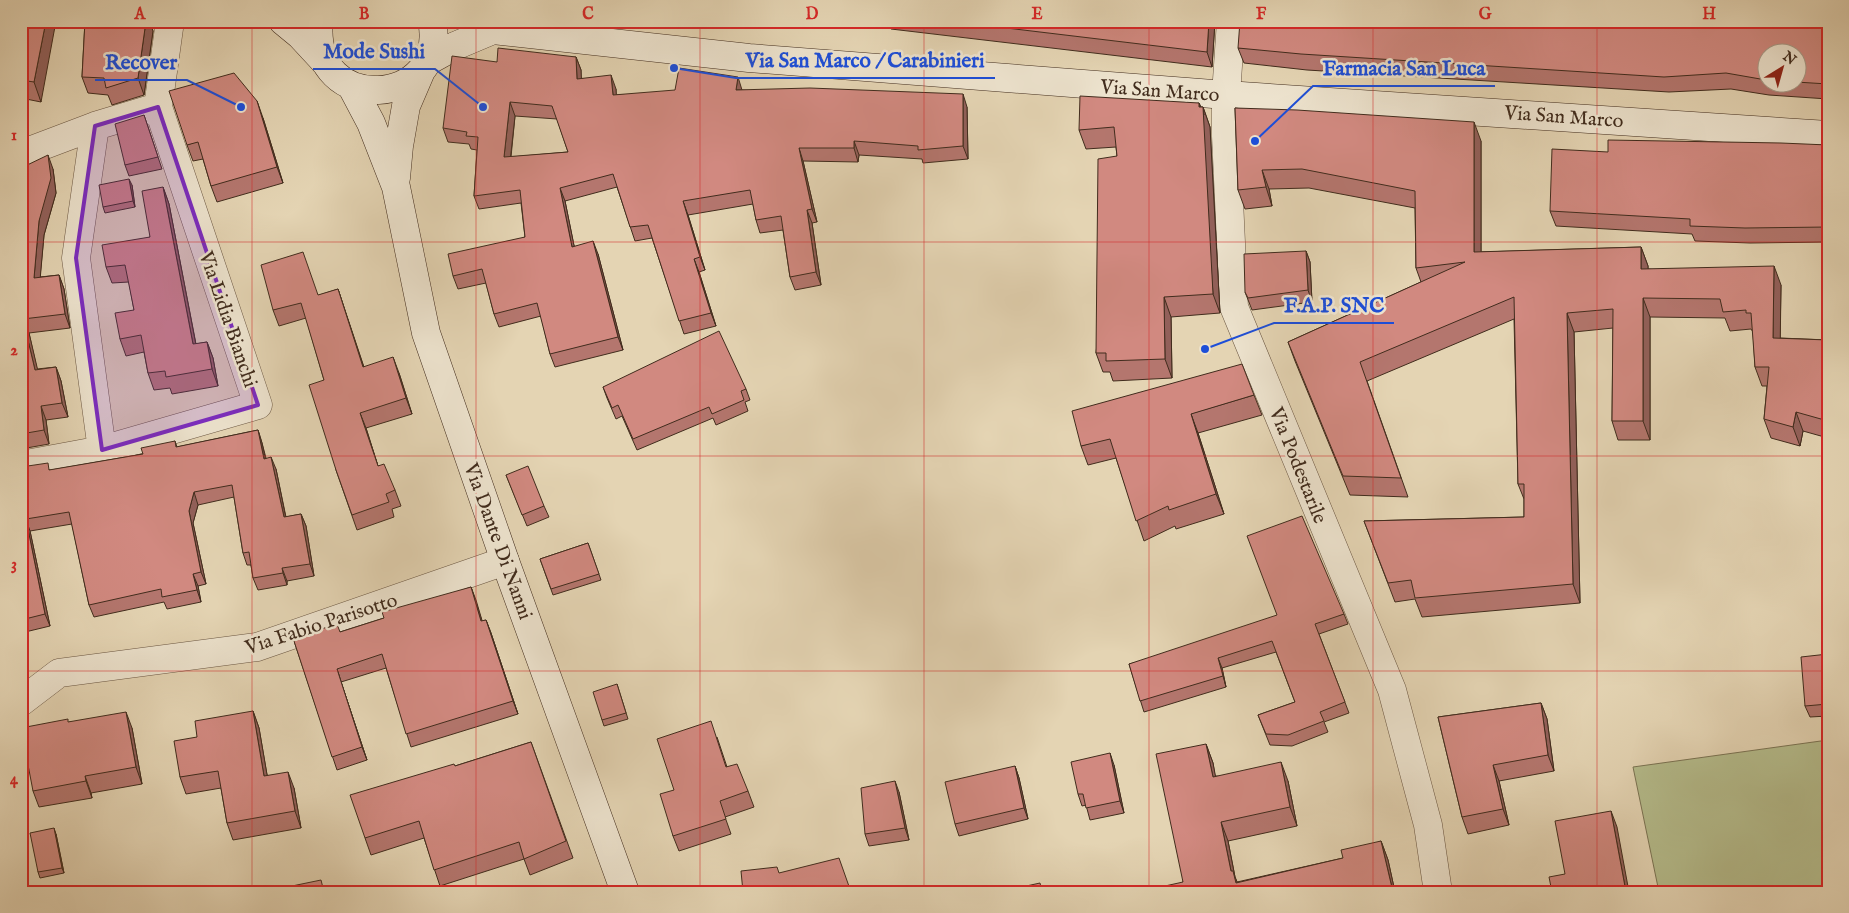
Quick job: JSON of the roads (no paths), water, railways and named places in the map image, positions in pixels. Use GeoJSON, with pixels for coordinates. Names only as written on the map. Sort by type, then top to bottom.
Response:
{"type":"FeatureCollection","features":[{"type":"Feature","properties":{"kind":"street","name":"Via Lidia Bianchi"},"geometry":{"type":"LineString","coordinates":[[21,465],[102,450],[258,405],[158,107],[170,21]]}},
{"type":"Feature","properties":{"kind":"street"},"geometry":{"type":"LineString","coordinates":[[283,21],[300,35],[341,81],[352,86]]}},
{"type":"Feature","properties":{"kind":"street"},"geometry":{"type":"LineString","coordinates":[[319,21],[320,49],[326,63]]}},
{"type":"Feature","properties":{"kind":"street","name":"Via Dante Di Nanni"},"geometry":{"type":"LineString","coordinates":[[396,187],[399,146],[406,106],[432,47],[434,30],[432,21]]}},
{"type":"Feature","properties":{"kind":"street","name":"Via Podestarile"},"geometry":{"type":"LineString","coordinates":[[1231,21],[1226,95],[1234,307],[1392,690],[1428,825],[1438,892]]}},
{"type":"Feature","properties":{"kind":"street","name":"Via San Marco"},"geometry":{"type":"LineString","coordinates":[[352,86],[366,91],[396,88],[409,81],[423,67],[482,26],[749,58],[1226,95],[1828,135]]}},
{"type":"Feature","properties":{"kind":"street","name":"Via Dante Di Nanni"},"geometry":{"type":"LineString","coordinates":[[352,86],[371,123],[396,187],[426,333],[625,890]]}},
{"type":"Feature","properties":{"kind":"street"},"geometry":{"type":"LineString","coordinates":[[21,154],[95,126],[158,107]]}},
{"type":"Feature","properties":{"kind":"street"},"geometry":{"type":"LineString","coordinates":[[95,126],[76,258],[102,450]]}},
{"type":"Feature","properties":{"kind":"street","name":"Via Fabio Parisotto"},"geometry":{"type":"LineString","coordinates":[[21,702],[59,673],[257,647],[506,561]]}},
{"type":"Feature","properties":{"kind":"place","name":"Via San Marco / Carabinieri"},"geometry":{"type":"Point","coordinates":[674,68]}},
{"type":"Feature","properties":{"kind":"place","name":"Recover"},"geometry":{"type":"Point","coordinates":[241,107]}},
{"type":"Feature","properties":{"kind":"place","name":"Mode Sushi"},"geometry":{"type":"Point","coordinates":[483,107]}},
{"type":"Feature","properties":{"kind":"place","name":"Farmacia San Luca"},"geometry":{"type":"Point","coordinates":[1255,141]}},
{"type":"Feature","properties":{"kind":"place","name":"F.A.P. SNC"},"geometry":{"type":"Point","coordinates":[1205,349]}}]}
